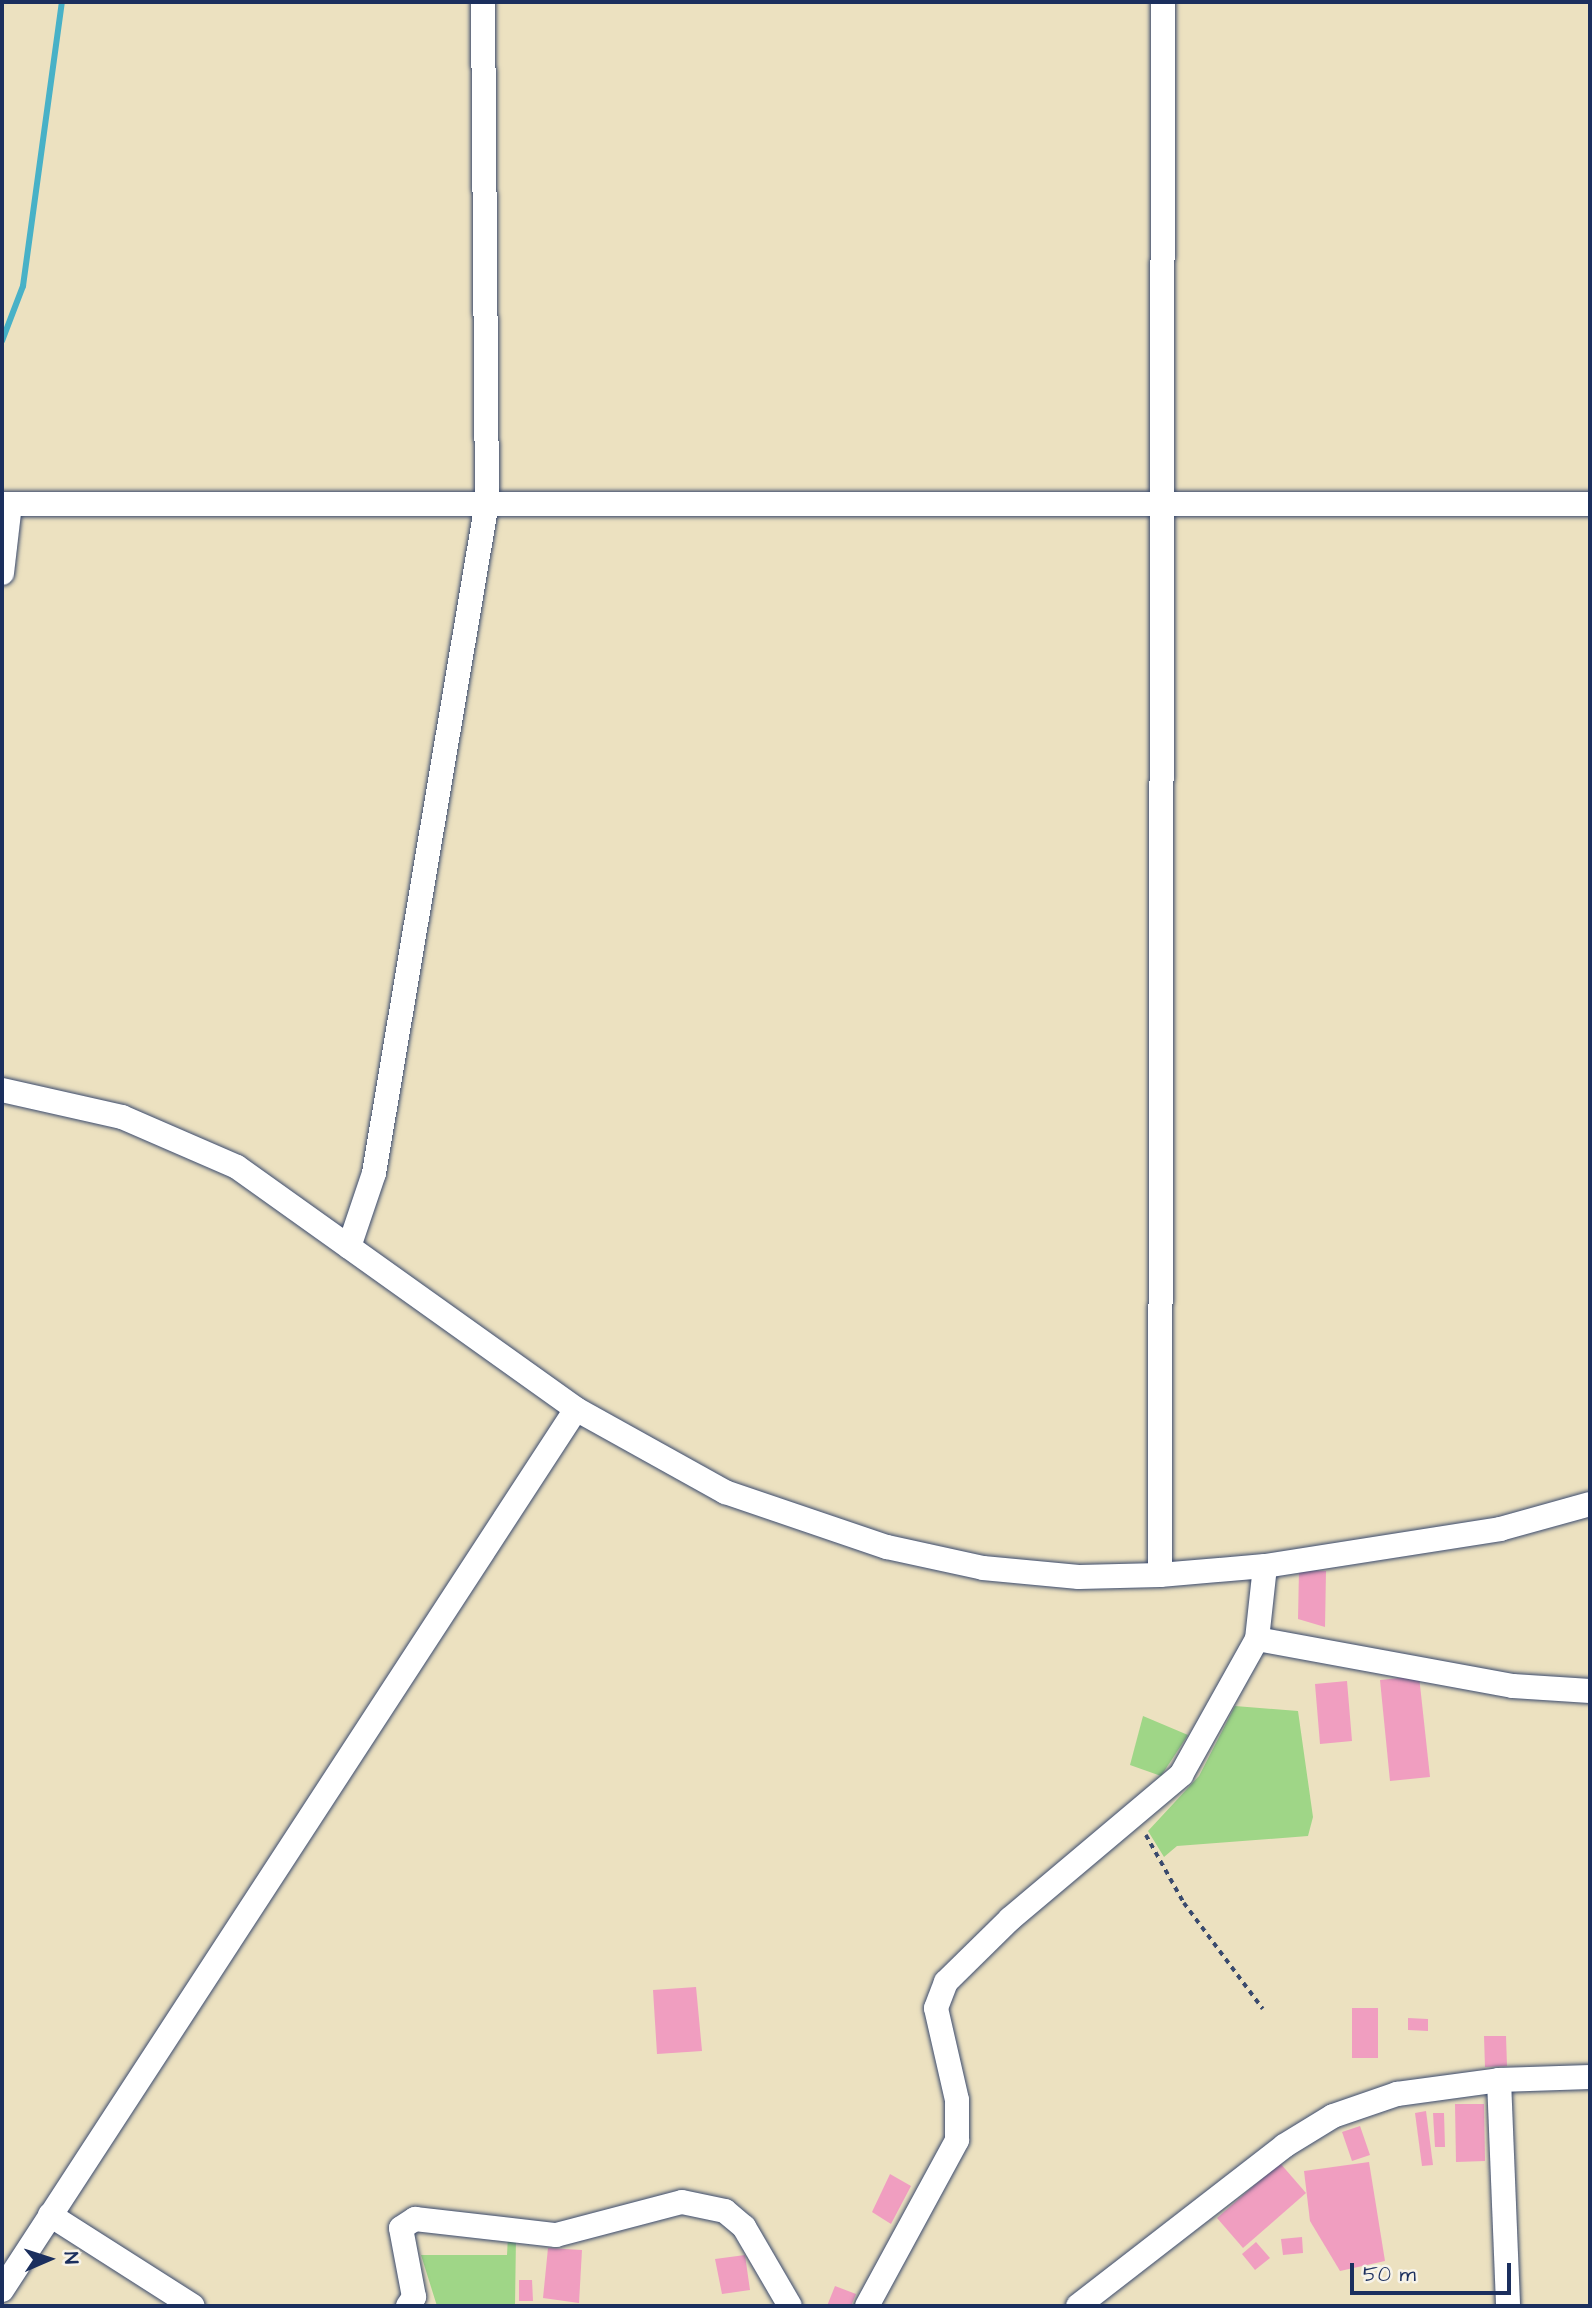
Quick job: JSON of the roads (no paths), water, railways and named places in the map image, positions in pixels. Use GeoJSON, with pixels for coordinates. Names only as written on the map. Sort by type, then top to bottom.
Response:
{"type":"FeatureCollection","features":[{"type":"Feature","properties":{"kind":"street"},"geometry":{"type":"LineString","coordinates":[[349,1247],[374,1173],[488,502],[483,2]]}},
{"type":"Feature","properties":{"kind":"street"},"geometry":{"type":"LineString","coordinates":[[1160,1575],[1163,2]]}},
{"type":"Feature","properties":{"kind":"street"},"geometry":{"type":"LineString","coordinates":[[2,573],[6,504],[1164,500],[1590,503]]}},
{"type":"Feature","properties":{"kind":"street"},"geometry":{"type":"LineString","coordinates":[[2,1090],[122,1117],[237,1167],[576,1409],[725,1492],[887,1547],[984,1568],[1079,1577],[1160,1575],[1265,1566],[1500,1529],[1590,1504]]}},
{"type":"Feature","properties":{"kind":"street"},"geometry":{"type":"LineString","coordinates":[[2,2290],[576,1409]]}},
{"type":"Feature","properties":{"kind":"street"},"geometry":{"type":"LineString","coordinates":[[867,2306],[957,2140],[957,2100],[936,2008],[946,1982],[1181,1775],[1257,1639],[1265,1566]]}},
{"type":"Feature","properties":{"kind":"street"},"geometry":{"type":"LineString","coordinates":[[1257,1639],[1513,1686],[1590,1691]]}},
{"type":"Feature","properties":{"kind":"street"},"geometry":{"type":"LineString","coordinates":[[1078,2306],[1284,2146],[1333,2116],[1397,2094],[1499,2080],[1590,2077]]}},
{"type":"Feature","properties":{"kind":"street"},"geometry":{"type":"LineString","coordinates":[[1499,2080],[1508,2306]]}},
{"type":"Feature","properties":{"kind":"street"},"geometry":{"type":"LineString","coordinates":[[408,2306],[414,2297],[401,2228],[415,2219],[556,2235],[682,2202],[725,2211],[744,2227],[790,2306]]}},
{"type":"Feature","properties":{"kind":"street"},"geometry":{"type":"LineString","coordinates":[[50,2215],[192,2306]]}},
{"type":"Feature","properties":{"kind":"waterway"},"geometry":{"type":"LineString","coordinates":[[2,341],[23,286],[62,2]]}}]}
